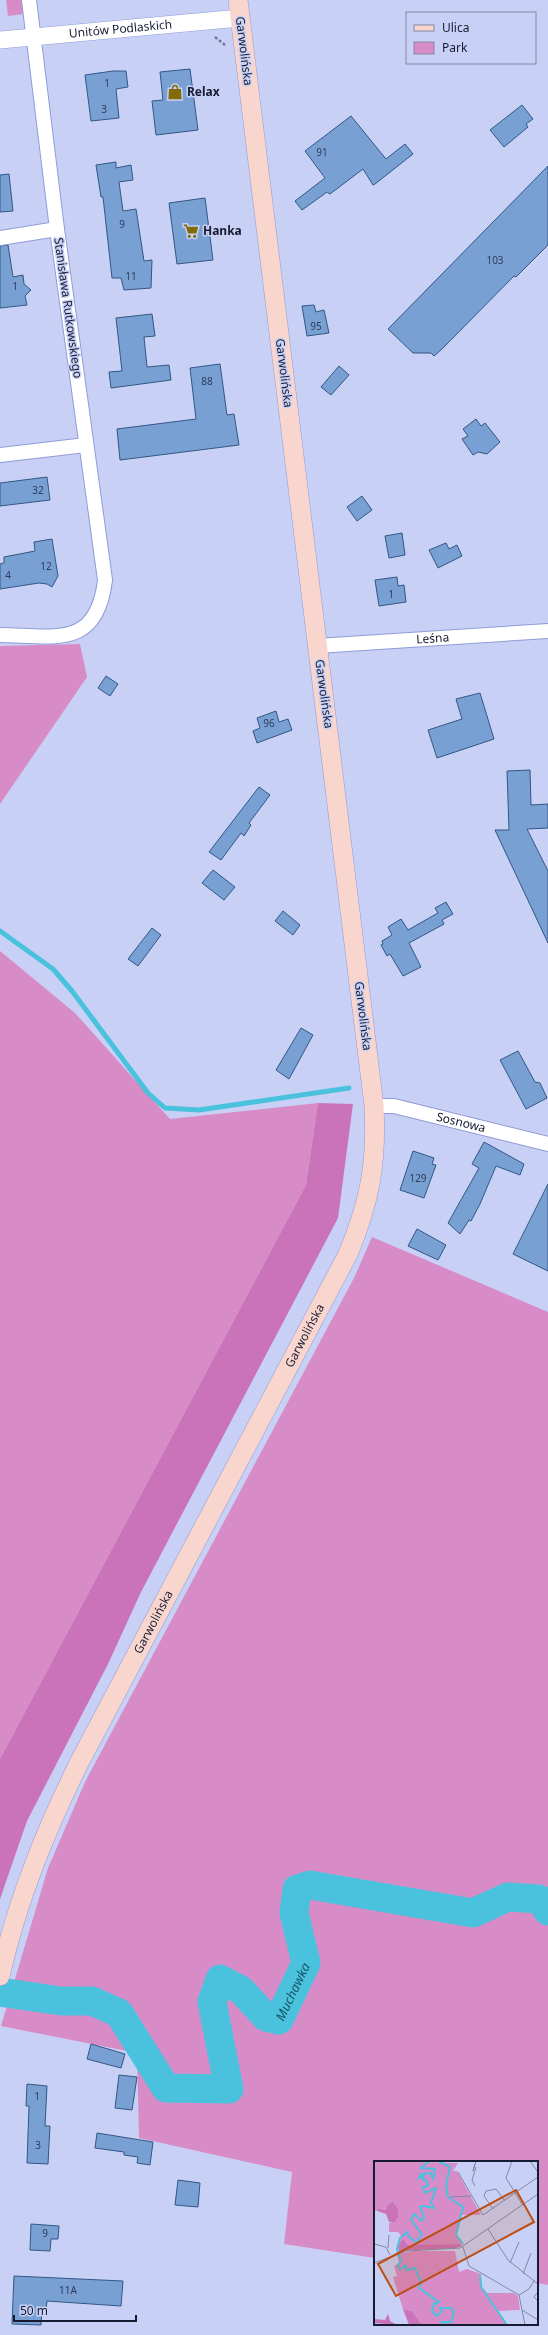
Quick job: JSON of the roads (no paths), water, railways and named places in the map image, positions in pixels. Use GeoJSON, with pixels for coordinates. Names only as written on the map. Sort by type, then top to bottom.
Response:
{"type":"FeatureCollection","features":[{"type":"Feature","properties":{"kind":"main road","name":"Garwolińska"},"geometry":{"type":"LineString","coordinates":[[0,1976],[5,1953],[28,1876],[56,1810],[348,1254],[365,1209],[376,1146],[374,1106],[239,9]]}},
{"type":"Feature","properties":{"kind":"street","name":"Stanisława Rutkowskiego"},"geometry":{"type":"LineString","coordinates":[[0,635],[52,636],[72,634],[78,631],[94,619],[103,600],[105,580],[57,229],[29,0]]}},
{"type":"Feature","properties":{"kind":"street","name":"Unitów Podlaskich"},"geometry":{"type":"LineString","coordinates":[[0,40],[34,37],[239,9]]}},
{"type":"Feature","properties":{"kind":"street"},"geometry":{"type":"LineString","coordinates":[[0,238],[57,229]]}},
{"type":"Feature","properties":{"kind":"street"},"geometry":{"type":"LineString","coordinates":[[0,455],[86,445]]}},
{"type":"Feature","properties":{"kind":"street","name":"Leśna"},"geometry":{"type":"LineString","coordinates":[[317,646],[548,631]]}},
{"type":"Feature","properties":{"kind":"street","name":"Sosnowa"},"geometry":{"type":"LineString","coordinates":[[374,1106],[394,1106],[548,1144]]}},
{"type":"Feature","properties":{"kind":"waterway"},"geometry":{"type":"LineString","coordinates":[[0,931],[53,969],[72,991],[148,1093],[165,1108],[199,1110],[349,1088]]}},
{"type":"Feature","properties":{"kind":"waterway","name":"Muchawka"},"geometry":{"type":"LineString","coordinates":[[0,1992],[61,2001],[92,2001],[119,2013],[166,2088],[229,2089],[212,2002],[220,1979],[241,1990],[266,2017],[279,2020],[306,1963],[294,1913],[297,1889],[310,1885],[473,1913],[508,1897],[539,1899],[548,1911]]}},
{"type":"Feature","properties":{"kind":"place","name":"Relax"},"geometry":{"type":"Point","coordinates":[175,92]}},
{"type":"Feature","properties":{"kind":"place","name":"Hanka"},"geometry":{"type":"Point","coordinates":[191,231]}}]}
